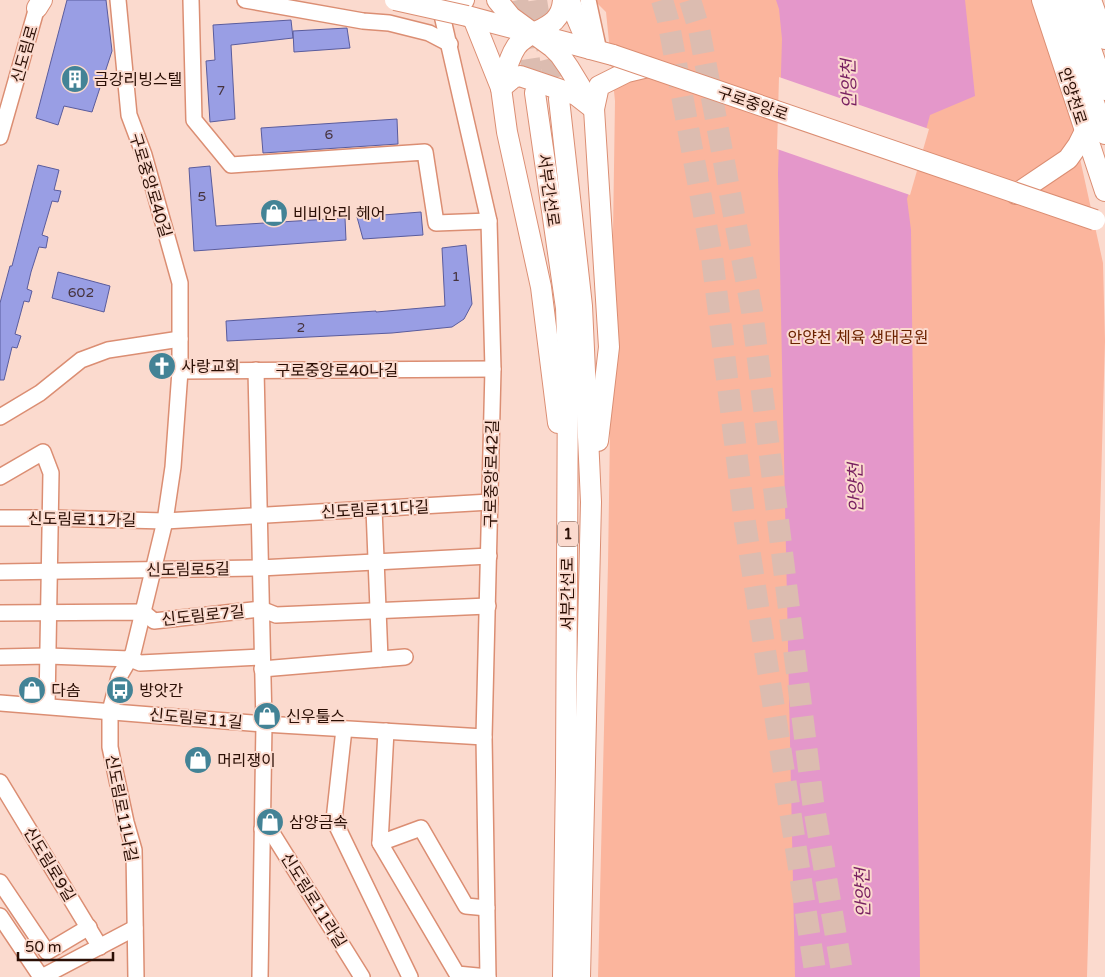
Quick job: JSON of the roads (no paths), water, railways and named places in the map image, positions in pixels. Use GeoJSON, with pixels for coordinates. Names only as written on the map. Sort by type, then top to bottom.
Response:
{"type":"FeatureCollection","features":[{"type":"Feature","properties":{"kind":"main road","name":"구로중앙로"},"geometry":{"type":"LineString","coordinates":[[395,0],[468,11],[534,34],[601,52],[1100,222]]}},
{"type":"Feature","properties":{"kind":"main road"},"geometry":{"type":"LineString","coordinates":[[497,0],[511,17],[560,55],[594,108]]}},
{"type":"Feature","properties":{"kind":"main road"},"geometry":{"type":"LineString","coordinates":[[501,88],[510,59],[516,47],[522,40],[555,21],[560,14],[563,0]]}},
{"type":"Feature","properties":{"kind":"main road"},"geometry":{"type":"LineString","coordinates":[[569,0],[601,52]]}},
{"type":"Feature","properties":{"kind":"main road","name":"안양천로"},"geometry":{"type":"LineString","coordinates":[[1042,0],[1105,191]]}},
{"type":"Feature","properties":{"kind":"main road"},"geometry":{"type":"LineString","coordinates":[[1058,0],[1105,134]]}},
{"type":"Feature","properties":{"kind":"main road"},"geometry":{"type":"LineString","coordinates":[[1074,0],[1105,90]]}},
{"type":"Feature","properties":{"kind":"main road"},"geometry":{"type":"LineString","coordinates":[[1091,0],[1105,39]]}},
{"type":"Feature","properties":{"kind":"main road"},"geometry":{"type":"LineString","coordinates":[[468,11],[501,88],[507,132],[541,287],[568,507]]}},
{"type":"Feature","properties":{"kind":"main road"},"geometry":{"type":"LineString","coordinates":[[591,502],[609,347],[594,108],[599,86],[627,72],[648,67]]}},
{"type":"Feature","properties":{"kind":"main road"},"geometry":{"type":"LineString","coordinates":[[501,88],[513,78],[520,76],[576,95],[594,108]]}},
{"type":"Feature","properties":{"kind":"main road","name":"서부간선로"},"geometry":{"type":"LineString","coordinates":[[535,93],[566,308],[568,368],[563,977]]}},
{"type":"Feature","properties":{"kind":"main road","name":"서부간선로"},"geometry":{"type":"LineString","coordinates":[[559,99],[582,306],[591,502],[580,977]]}},
{"type":"Feature","properties":{"kind":"main road"},"geometry":{"type":"LineString","coordinates":[[1016,194],[1068,159],[1091,149]]}},
{"type":"Feature","properties":{"kind":"street","name":"구로중앙로40길"},"geometry":{"type":"LineString","coordinates":[[118,0],[129,115],[144,155],[180,283],[180,371]]}},
{"type":"Feature","properties":{"kind":"street"},"geometry":{"type":"LineString","coordinates":[[191,0],[194,120],[231,165],[425,152],[436,223],[489,221]]}},
{"type":"Feature","properties":{"kind":"street"},"geometry":{"type":"LineString","coordinates":[[245,0],[333,16],[389,23],[429,33],[450,44]]}},
{"type":"Feature","properties":{"kind":"street"},"geometry":{"type":"LineString","coordinates":[[588,0],[601,52]]}},
{"type":"Feature","properties":{"kind":"street","name":"신도림로"},"geometry":{"type":"LineString","coordinates":[[0,137],[38,2]]}},
{"type":"Feature","properties":{"kind":"street","name":"구로중앙로42길"},"geometry":{"type":"LineString","coordinates":[[442,6],[489,221],[494,369],[484,737],[488,977]]}},
{"type":"Feature","properties":{"kind":"street"},"geometry":{"type":"LineString","coordinates":[[0,417],[40,393],[81,360],[108,350],[180,339]]}},
{"type":"Feature","properties":{"kind":"street","name":"구로중앙로40나길"},"geometry":{"type":"LineString","coordinates":[[180,371],[494,369]]}},
{"type":"Feature","properties":{"kind":"street"},"geometry":{"type":"LineString","coordinates":[[256,370],[264,724]]}},
{"type":"Feature","properties":{"kind":"street"},"geometry":{"type":"LineString","coordinates":[[110,711],[119,677],[133,653],[165,521],[173,467],[180,371]]}},
{"type":"Feature","properties":{"kind":"street"},"geometry":{"type":"LineString","coordinates":[[0,477],[42,452],[51,473],[48,706]]}},
{"type":"Feature","properties":{"kind":"street","name":"신도림로11다길"},"geometry":{"type":"LineString","coordinates":[[165,521],[490,502]]}},
{"type":"Feature","properties":{"kind":"street"},"geometry":{"type":"LineString","coordinates":[[374,509],[380,659]]}},
{"type":"Feature","properties":{"kind":"street","name":"신도림로11가길"},"geometry":{"type":"LineString","coordinates":[[0,518],[165,521]]}},
{"type":"Feature","properties":{"kind":"street","name":"신도림로5길"},"geometry":{"type":"LineString","coordinates":[[0,572],[260,568],[489,556]]}},
{"type":"Feature","properties":{"kind":"street","name":"신도림로7길"},"geometry":{"type":"LineString","coordinates":[[0,613],[143,612],[154,621],[261,609],[276,615],[488,606]]}},
{"type":"Feature","properties":{"kind":"street"},"geometry":{"type":"LineString","coordinates":[[0,657],[48,656],[130,659],[140,664],[262,663],[404,657]]}},
{"type":"Feature","properties":{"kind":"street","name":"신도림로11길"},"geometry":{"type":"LineString","coordinates":[[0,704],[48,706],[264,724],[484,737]]}},
{"type":"Feature","properties":{"kind":"street","name":"신도림로11나길"},"geometry":{"type":"LineString","coordinates":[[110,711],[110,748],[134,850],[136,971],[146,977]]}},
{"type":"Feature","properties":{"kind":"street","name":"신도림로11라길"},"geometry":{"type":"LineString","coordinates":[[260,977],[264,724]]}},
{"type":"Feature","properties":{"kind":"street"},"geometry":{"type":"LineString","coordinates":[[344,728],[334,820],[410,977]]}},
{"type":"Feature","properties":{"kind":"street"},"geometry":{"type":"LineString","coordinates":[[386,731],[380,843],[458,974],[488,977]]}},
{"type":"Feature","properties":{"kind":"street","name":"신도림로9길"},"geometry":{"type":"LineString","coordinates":[[0,782],[100,947]]}},
{"type":"Feature","properties":{"kind":"street"},"geometry":{"type":"LineString","coordinates":[[380,843],[421,828],[466,906],[487,908]]}},
{"type":"Feature","properties":{"kind":"street","name":"신도림로11라길"},"geometry":{"type":"LineString","coordinates":[[262,829],[272,833],[362,977]]}},
{"type":"Feature","properties":{"kind":"street"},"geometry":{"type":"LineString","coordinates":[[0,882],[47,952],[89,927]]}},
{"type":"Feature","properties":{"kind":"street"},"geometry":{"type":"LineString","coordinates":[[0,916],[42,977],[135,928]]}},
{"type":"Feature","properties":{"kind":"water","name":"안양천"},"geometry":{"type":"Polygon","coordinates":[[[776,0],[965,0],[975,96],[930,115],[907,199],[911,230],[920,977],[795,977],[778,173],[782,39],[779,9],[776,0]]]}},
{"type":"Feature","properties":{"kind":"tunnel"},"geometry":{"type":"LineString","coordinates":[[518,0],[526,34],[535,93]]}},
{"type":"Feature","properties":{"kind":"tunnel"},"geometry":{"type":"LineString","coordinates":[[537,0],[542,31],[559,99]]}},
{"type":"Feature","properties":{"kind":"tunnel"},"geometry":{"type":"LineString","coordinates":[[662,0],[668,20],[712,257],[745,523],[816,977]]}},
{"type":"Feature","properties":{"kind":"tunnel"},"geometry":{"type":"LineString","coordinates":[[690,0],[699,29],[752,311],[813,802],[843,977]]}},
{"type":"Feature","properties":{"kind":"place","name":"금강리빙스텔"},"geometry":{"type":"Point","coordinates":[75,79]}},
{"type":"Feature","properties":{"kind":"place","name":"비비안리 헤어"},"geometry":{"type":"Point","coordinates":[274,213]}},
{"type":"Feature","properties":{"kind":"place","name":"사랑교회"},"geometry":{"type":"Point","coordinates":[162,366]}},
{"type":"Feature","properties":{"kind":"place","name":"다솜"},"geometry":{"type":"Point","coordinates":[32,690]}},
{"type":"Feature","properties":{"kind":"place","name":"방앗간"},"geometry":{"type":"Point","coordinates":[120,690]}},
{"type":"Feature","properties":{"kind":"place","name":"신우툴스"},"geometry":{"type":"Point","coordinates":[267,716]}},
{"type":"Feature","properties":{"kind":"place","name":"머리쟁이"},"geometry":{"type":"Point","coordinates":[198,760]}},
{"type":"Feature","properties":{"kind":"place","name":"삼양금속"},"geometry":{"type":"Point","coordinates":[270,822]}},
{"type":"Feature","properties":{"kind":"park label","name":"안양천 체육 생태공원"},"geometry":{"type":"Point","coordinates":[858,337]}}]}
